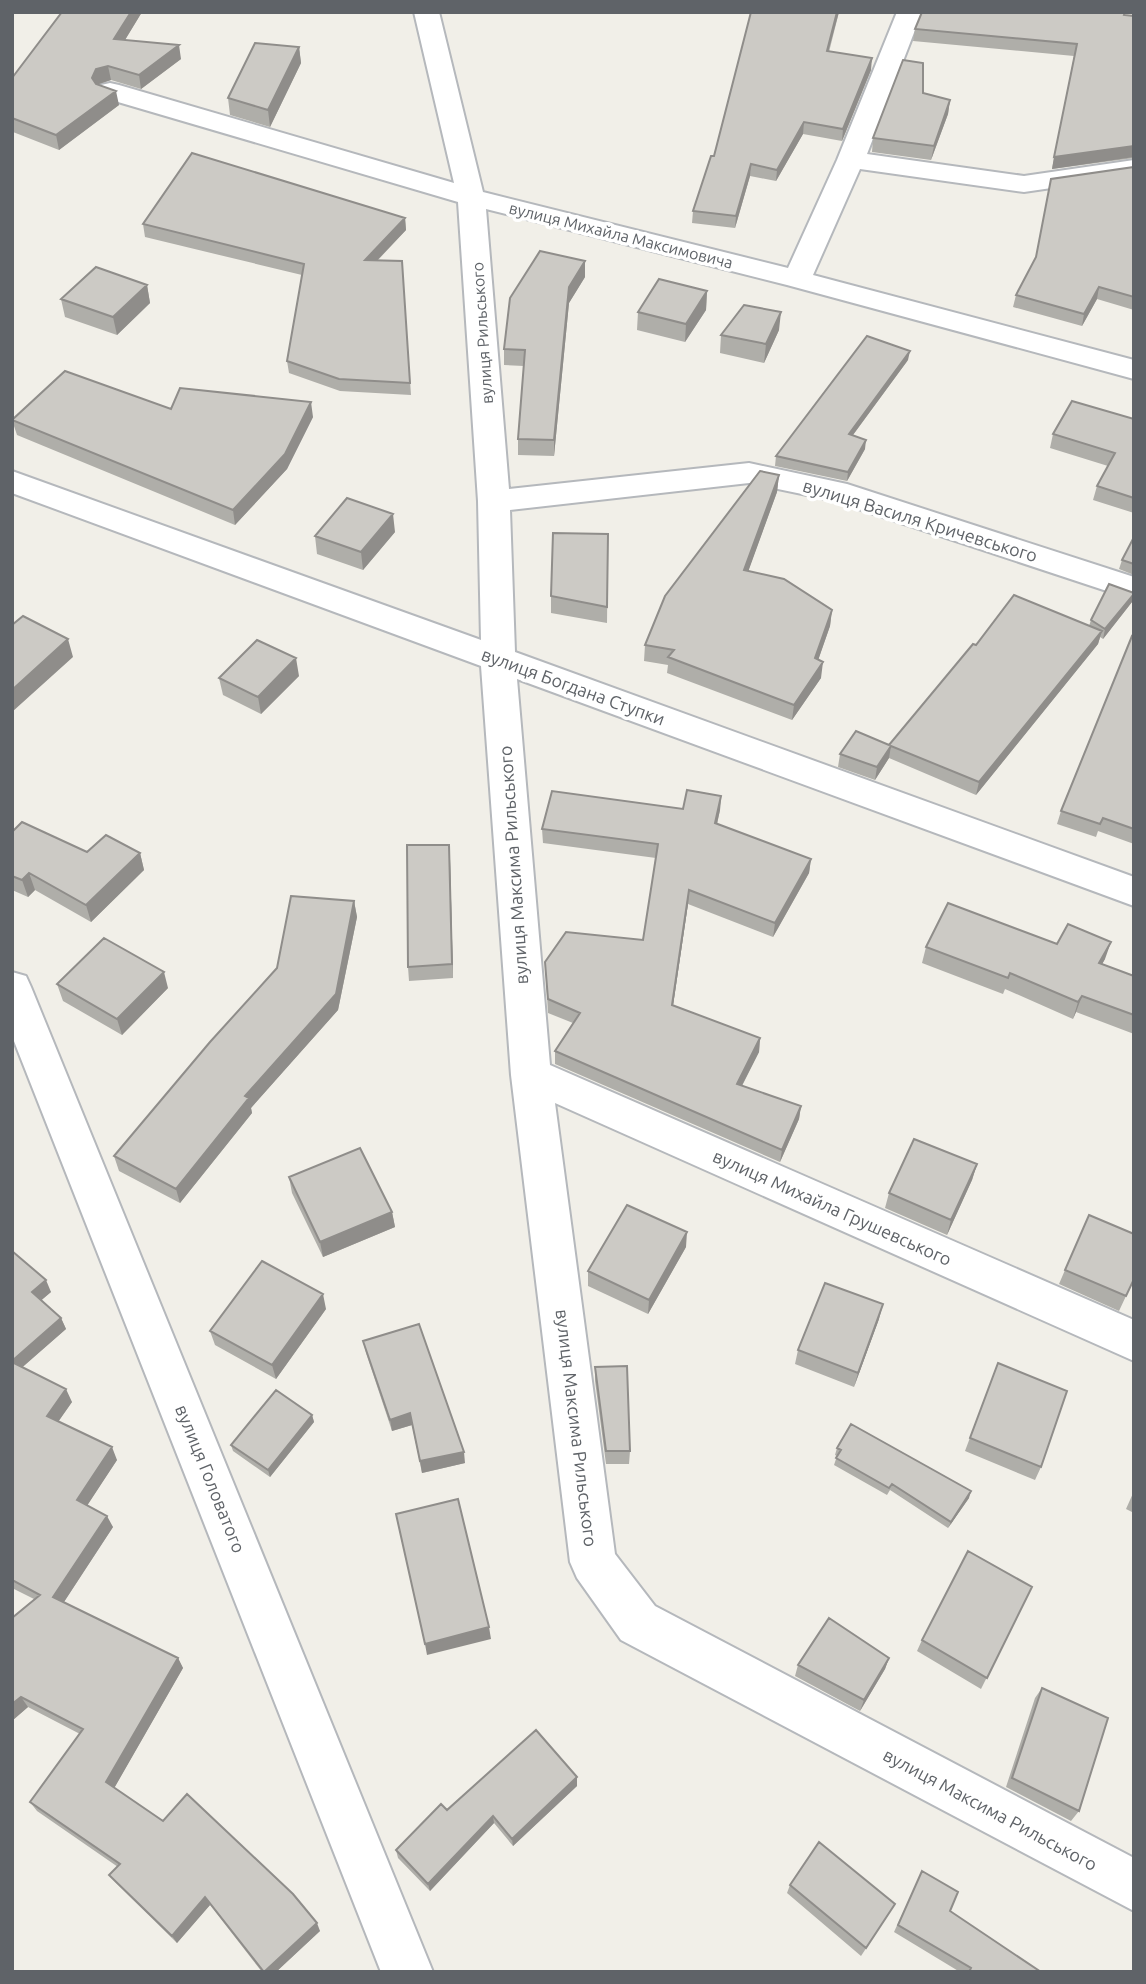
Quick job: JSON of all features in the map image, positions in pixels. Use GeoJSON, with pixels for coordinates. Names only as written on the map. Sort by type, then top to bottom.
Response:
{"type":"FeatureCollection","features":[{"type":"Feature","properties":{"kind":"street","name":"вулиця Рильського"},"geometry":{"type":"LineString","coordinates":[[426,12],[471,197],[494,500],[498,660]]}},
{"type":"Feature","properties":{"kind":"street"},"geometry":{"type":"LineString","coordinates":[[797,279],[851,160],[910,12]]}},
{"type":"Feature","properties":{"kind":"street","name":"вулиця Михайла Максимовича"},"geometry":{"type":"LineString","coordinates":[[110,91],[471,197],[797,279],[1134,370]]}},
{"type":"Feature","properties":{"kind":"street"},"geometry":{"type":"LineString","coordinates":[[851,160],[1024,184],[1134,168]]}},
{"type":"Feature","properties":{"kind":"street","name":"вулиця Василя Кричевського"},"geometry":{"type":"LineString","coordinates":[[494,500],[749,473],[835,491],[1134,589]]}},
{"type":"Feature","properties":{"kind":"street","name":"вулиця Богдана Ступки"},"geometry":{"type":"LineString","coordinates":[[12,481],[1134,892]]}},
{"type":"Feature","properties":{"kind":"street","name":"вулиця Максима Рильського"},"geometry":{"type":"LineString","coordinates":[[498,660],[531,1075],[593,1562],[638,1623],[1134,1886]]}},
{"type":"Feature","properties":{"kind":"street","name":"вулиця Головатого"},"geometry":{"type":"LineString","coordinates":[[12,987],[407,1972]]}},
{"type":"Feature","properties":{"kind":"street","name":"вулиця Михайла Грушевського"},"geometry":{"type":"LineString","coordinates":[[531,1075],[1134,1341]]}},
{"type":"Feature","properties":{"kind":"building"},"geometry":{"type":"Polygon","coordinates":[[[62,12],[131,12],[114,39],[179,45],[139,75],[108,66],[96,69],[92,78],[96,84],[116,91],[56,135],[12,118],[12,78],[62,12]]]}},
{"type":"Feature","properties":{"kind":"building"},"geometry":{"type":"Polygon","coordinates":[[[751,12],[837,12],[827,51],[872,58],[843,129],[804,122],[777,170],[751,164],[736,216],[693,211],[711,156],[714,156],[751,12]]]}},
{"type":"Feature","properties":{"kind":"building"},"geometry":{"type":"Polygon","coordinates":[[[922,12],[1125,12],[1124,15],[1134,16],[1134,146],[1054,157],[1077,44],[915,29],[922,12]]]}},
{"type":"Feature","properties":{"kind":"building"},"geometry":{"type":"Polygon","coordinates":[[[255,43],[299,47],[268,110],[228,98],[255,43]]]}},
{"type":"Feature","properties":{"kind":"building"},"geometry":{"type":"Polygon","coordinates":[[[903,60],[923,63],[923,93],[950,100],[934,146],[873,138],[903,60]]]}},
{"type":"Feature","properties":{"kind":"building"},"geometry":{"type":"Polygon","coordinates":[[[192,153],[405,218],[365,260],[402,261],[410,383],[339,379],[287,361],[304,264],[143,224],[192,153]]]}},
{"type":"Feature","properties":{"kind":"building"},"geometry":{"type":"Polygon","coordinates":[[[1134,167],[1134,297],[1099,287],[1084,314],[1016,295],[1036,257],[1051,179],[1134,167]]]}},
{"type":"Feature","properties":{"kind":"building"},"geometry":{"type":"Polygon","coordinates":[[[540,251],[585,261],[569,287],[554,440],[518,439],[525,350],[504,349],[510,298],[540,251]]]}},
{"type":"Feature","properties":{"kind":"building"},"geometry":{"type":"Polygon","coordinates":[[[96,267],[147,285],[113,317],[61,299],[96,267]]]}},
{"type":"Feature","properties":{"kind":"building"},"geometry":{"type":"Polygon","coordinates":[[[659,279],[707,291],[686,324],[638,312],[659,279]]]}},
{"type":"Feature","properties":{"kind":"building"},"geometry":{"type":"Polygon","coordinates":[[[744,305],[781,312],[766,344],[721,335],[744,305]]]}},
{"type":"Feature","properties":{"kind":"building"},"geometry":{"type":"Polygon","coordinates":[[[867,336],[910,351],[849,434],[866,440],[848,472],[776,456],[867,336]]]}},
{"type":"Feature","properties":{"kind":"building"},"geometry":{"type":"Polygon","coordinates":[[[65,371],[171,409],[180,388],[311,402],[285,454],[233,510],[12,420],[65,371]]]}},
{"type":"Feature","properties":{"kind":"building"},"geometry":{"type":"Polygon","coordinates":[[[1072,401],[1134,419],[1134,498],[1097,486],[1115,453],[1053,434],[1072,401]]]}},
{"type":"Feature","properties":{"kind":"building"},"geometry":{"type":"Polygon","coordinates":[[[760,471],[779,475],[744,570],[784,579],[832,610],[815,658],[823,662],[794,705],[668,657],[674,650],[645,645],[665,596],[760,471]]]}},
{"type":"Feature","properties":{"kind":"building"},"geometry":{"type":"Polygon","coordinates":[[[347,498],[393,514],[361,552],[315,536],[347,498]]]}},
{"type":"Feature","properties":{"kind":"building"},"geometry":{"type":"Polygon","coordinates":[[[553,533],[608,534],[607,607],[551,596],[553,533]]]}},
{"type":"Feature","properties":{"kind":"building"},"geometry":{"type":"Polygon","coordinates":[[[1134,537],[1134,564],[1122,560],[1134,537]]]}},
{"type":"Feature","properties":{"kind":"building"},"geometry":{"type":"Polygon","coordinates":[[[1109,584],[1134,594],[1105,629],[1091,620],[1109,584]]]}},
{"type":"Feature","properties":{"kind":"building"},"geometry":{"type":"Polygon","coordinates":[[[1014,595],[1102,631],[979,782],[891,746],[877,767],[840,754],[856,731],[889,745],[973,644],[976,645],[1014,595]]]}},
{"type":"Feature","properties":{"kind":"building"},"geometry":{"type":"Polygon","coordinates":[[[23,616],[68,639],[12,690],[12,625],[23,616]]]}},
{"type":"Feature","properties":{"kind":"building"},"geometry":{"type":"Polygon","coordinates":[[[1132,636],[1134,829],[1103,818],[1100,824],[1061,811],[1132,636]]]}},
{"type":"Feature","properties":{"kind":"building"},"geometry":{"type":"Polygon","coordinates":[[[257,640],[296,658],[258,697],[219,678],[257,640]]]}},
{"type":"Feature","properties":{"kind":"building"},"geometry":{"type":"Polygon","coordinates":[[[687,790],[721,796],[715,823],[811,859],[775,923],[689,890],[672,1005],[760,1038],[737,1084],[801,1106],[782,1150],[555,1051],[580,1013],[548,999],[545,962],[566,932],[643,940],[658,844],[542,829],[552,791],[683,809],[687,790]]]}},
{"type":"Feature","properties":{"kind":"building"},"geometry":{"type":"Polygon","coordinates":[[[22,822],[87,852],[106,835],[140,853],[86,905],[29,873],[22,880],[12,876],[12,832],[22,822]]]}},
{"type":"Feature","properties":{"kind":"building"},"geometry":{"type":"Polygon","coordinates":[[[407,845],[449,845],[452,964],[408,967],[407,845]]]}},
{"type":"Feature","properties":{"kind":"building"},"geometry":{"type":"Polygon","coordinates":[[[291,896],[354,901],[336,994],[245,1096],[249,1098],[176,1189],[114,1156],[210,1042],[277,968],[291,896]]]}},
{"type":"Feature","properties":{"kind":"building"},"geometry":{"type":"Polygon","coordinates":[[[948,903],[1057,944],[1068,924],[1111,942],[1099,963],[1134,976],[1134,1015],[1082,996],[1078,1002],[1010,973],[1008,978],[926,947],[948,903]]]}},
{"type":"Feature","properties":{"kind":"building"},"geometry":{"type":"Polygon","coordinates":[[[104,938],[164,972],[117,1019],[57,984],[104,938]]]}},
{"type":"Feature","properties":{"kind":"building"},"geometry":{"type":"Polygon","coordinates":[[[914,1139],[977,1164],[951,1220],[889,1193],[914,1139]]]}},
{"type":"Feature","properties":{"kind":"building"},"geometry":{"type":"Polygon","coordinates":[[[360,1148],[392,1212],[320,1242],[289,1177],[360,1148]]]}},
{"type":"Feature","properties":{"kind":"building"},"geometry":{"type":"Polygon","coordinates":[[[627,1205],[687,1232],[649,1300],[588,1271],[627,1205]]]}},
{"type":"Feature","properties":{"kind":"building"},"geometry":{"type":"Polygon","coordinates":[[[1089,1215],[1134,1234],[1134,1279],[1126,1296],[1065,1270],[1089,1215]]]}},
{"type":"Feature","properties":{"kind":"building"},"geometry":{"type":"Polygon","coordinates":[[[12,1251],[46,1280],[32,1292],[61,1318],[12,1361],[12,1251]]]}},
{"type":"Feature","properties":{"kind":"building"},"geometry":{"type":"Polygon","coordinates":[[[262,1261],[323,1294],[272,1365],[210,1331],[262,1261]]]}},
{"type":"Feature","properties":{"kind":"building"},"geometry":{"type":"Polygon","coordinates":[[[825,1283],[883,1304],[858,1373],[798,1350],[825,1283]]]}},
{"type":"Feature","properties":{"kind":"building"},"geometry":{"type":"Polygon","coordinates":[[[419,1324],[464,1452],[420,1461],[410,1413],[390,1420],[363,1341],[419,1324]]]}},
{"type":"Feature","properties":{"kind":"building"},"geometry":{"type":"Polygon","coordinates":[[[12,1362],[66,1389],[47,1416],[112,1447],[77,1500],[107,1516],[53,1597],[178,1658],[106,1782],[163,1821],[187,1794],[293,1894],[317,1923],[264,1972],[205,1897],[172,1936],[109,1875],[120,1864],[30,1802],[83,1729],[21,1697],[12,1704],[12,1618],[40,1595],[12,1580],[12,1362]]]}},
{"type":"Feature","properties":{"kind":"building"},"geometry":{"type":"Polygon","coordinates":[[[998,1363],[1067,1391],[1041,1467],[970,1438],[998,1363]]]}},
{"type":"Feature","properties":{"kind":"building"},"geometry":{"type":"Polygon","coordinates":[[[627,1366],[630,1451],[606,1451],[595,1367],[627,1366]]]}},
{"type":"Feature","properties":{"kind":"building"},"geometry":{"type":"Polygon","coordinates":[[[276,1390],[312,1415],[268,1470],[231,1445],[276,1390]]]}},
{"type":"Feature","properties":{"kind":"building"},"geometry":{"type":"Polygon","coordinates":[[[851,1424],[971,1491],[951,1522],[892,1484],[889,1488],[836,1458],[841,1450],[837,1448],[851,1424]]]}},
{"type":"Feature","properties":{"kind":"building"},"geometry":{"type":"Polygon","coordinates":[[[458,1499],[489,1627],[425,1644],[396,1514],[458,1499]]]}},
{"type":"Feature","properties":{"kind":"building"},"geometry":{"type":"Polygon","coordinates":[[[968,1551],[1032,1587],[987,1678],[922,1640],[968,1551]]]}},
{"type":"Feature","properties":{"kind":"building"},"geometry":{"type":"Polygon","coordinates":[[[829,1618],[889,1658],[864,1700],[798,1665],[829,1618]]]}},
{"type":"Feature","properties":{"kind":"building"},"geometry":{"type":"Polygon","coordinates":[[[1042,1688],[1108,1718],[1079,1811],[1012,1778],[1042,1688]]]}},
{"type":"Feature","properties":{"kind":"building"},"geometry":{"type":"Polygon","coordinates":[[[536,1730],[577,1777],[512,1839],[493,1816],[428,1884],[396,1850],[441,1804],[447,1810],[536,1730]]]}},
{"type":"Feature","properties":{"kind":"building"},"geometry":{"type":"Polygon","coordinates":[[[819,1842],[895,1904],[866,1948],[790,1885],[819,1842]]]}},
{"type":"Feature","properties":{"kind":"building"},"geometry":{"type":"Polygon","coordinates":[[[922,1871],[958,1892],[950,1911],[1041,1972],[969,1972],[971,1968],[898,1925],[922,1871]]]}}]}
